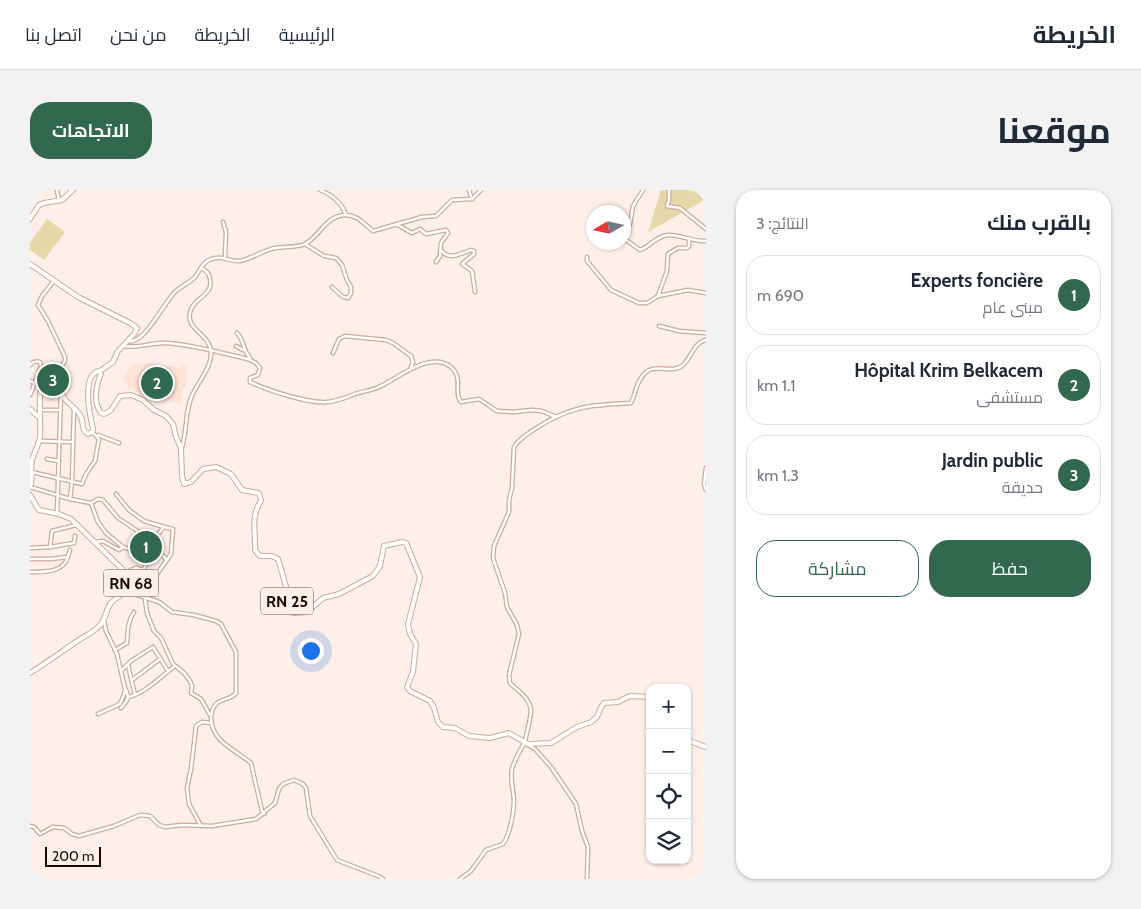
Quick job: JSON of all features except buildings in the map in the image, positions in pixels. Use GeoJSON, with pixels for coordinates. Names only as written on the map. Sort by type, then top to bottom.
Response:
{"type":"FeatureCollection","features":[{"type":"Feature","properties":{"kind":"main road"},"geometry":{"type":"LineString","coordinates":[[30,219],[39,205],[60,201],[73,191]]}},
{"type":"Feature","properties":{"kind":"main road"},"geometry":{"type":"LineString","coordinates":[[30,264],[78,298],[135,326],[136,331],[118,350],[113,362],[94,373],[88,382],[89,411],[94,433],[88,434],[84,432],[80,416],[61,392],[60,369],[54,367],[48,373],[41,391],[39,441],[32,460],[30,487]]}},
{"type":"Feature","properties":{"kind":"main road","name":"RN 25"},"geometry":{"type":"LineString","coordinates":[[100,371],[96,386],[98,408],[101,413],[108,413],[120,396],[132,394],[143,400],[154,410],[163,414],[173,424],[176,438],[181,448],[184,484],[191,482],[203,469],[216,467],[231,474],[242,490],[259,493],[261,500],[254,517],[255,550],[260,556],[272,556],[278,559],[288,593],[287,609],[289,612],[295,614],[307,612],[323,598],[339,594],[373,576],[380,566],[384,546],[402,542],[406,543],[420,577],[408,624],[410,634],[416,644],[413,672],[407,684],[408,690],[430,701],[438,722],[443,726],[455,728],[469,736],[490,738],[509,733],[525,743],[546,744],[554,742],[574,729],[594,720],[602,705],[607,702],[618,702],[630,696],[646,697]]}},
{"type":"Feature","properties":{"kind":"main road"},"geometry":{"type":"LineString","coordinates":[[30,409],[40,418]]}},
{"type":"Feature","properties":{"kind":"main road","name":"RN 68"},"geometry":{"type":"LineString","coordinates":[[30,495],[39,510],[68,517],[126,572],[131,583],[128,592],[112,602],[104,620],[94,631],[30,673]]}},
{"type":"Feature","properties":{"kind":"main road"},"geometry":{"type":"LineString","coordinates":[[691,741],[704,746]]}},
{"type":"Feature","properties":{"kind":"street"},"geometry":{"type":"LineString","coordinates":[[57,190],[60,201]]}},
{"type":"Feature","properties":{"kind":"street"},"geometry":{"type":"LineString","coordinates":[[320,190],[328,194],[344,210],[346,215]]}},
{"type":"Feature","properties":{"kind":"street"},"geometry":{"type":"LineString","coordinates":[[469,190],[472,199]]}},
{"type":"Feature","properties":{"kind":"street"},"geometry":{"type":"LineString","coordinates":[[128,341],[134,341],[145,332],[170,296],[189,282],[209,260],[225,257],[238,261],[276,247],[305,244],[311,240],[326,222],[338,216],[346,215],[361,220],[373,231],[422,217],[436,216],[452,200],[472,199],[481,190]]}},
{"type":"Feature","properties":{"kind":"street"},"geometry":{"type":"LineString","coordinates":[[643,190],[632,209],[630,224],[625,236],[626,240],[640,250],[657,239],[668,235],[706,241]]}},
{"type":"Feature","properties":{"kind":"street"},"geometry":{"type":"LineString","coordinates":[[669,190],[667,206],[680,208],[706,229]]}},
{"type":"Feature","properties":{"kind":"street"},"geometry":{"type":"LineString","coordinates":[[223,222],[226,232],[225,257]]}},
{"type":"Feature","properties":{"kind":"street"},"geometry":{"type":"LineString","coordinates":[[396,224],[412,233],[420,229],[426,234],[446,230],[448,233],[441,243],[440,256],[436,262]]}},
{"type":"Feature","properties":{"kind":"street"},"geometry":{"type":"LineString","coordinates":[[658,296],[666,271],[668,254],[678,248],[687,248],[689,246],[689,239]]}},
{"type":"Feature","properties":{"kind":"street"},"geometry":{"type":"LineString","coordinates":[[305,244],[324,256],[336,258],[342,265],[351,287],[351,293],[348,298],[343,297],[332,287]]}},
{"type":"Feature","properties":{"kind":"street"},"geometry":{"type":"LineString","coordinates":[[441,250],[450,257],[471,250],[474,251],[474,254],[462,264],[472,271],[475,292]]}},
{"type":"Feature","properties":{"kind":"street"},"geometry":{"type":"LineString","coordinates":[[587,257],[587,262],[610,290],[639,303],[647,303],[658,296],[688,290],[706,293]]}},
{"type":"Feature","properties":{"kind":"street"},"geometry":{"type":"LineString","coordinates":[[181,448],[189,404],[210,361],[211,350],[208,341],[194,328],[189,319],[191,308],[209,291],[211,286],[207,270],[201,268]]}},
{"type":"Feature","properties":{"kind":"street"},"geometry":{"type":"LineString","coordinates":[[54,280],[38,305],[48,321],[65,357],[65,361],[60,369]]}},
{"type":"Feature","properties":{"kind":"street"},"geometry":{"type":"LineString","coordinates":[[659,326],[678,331],[706,333]]}},
{"type":"Feature","properties":{"kind":"street"},"geometry":{"type":"LineString","coordinates":[[237,333],[242,338],[243,350]]}},
{"type":"Feature","properties":{"kind":"street"},"geometry":{"type":"LineString","coordinates":[[333,353],[339,339],[345,336],[386,340],[411,356],[414,362],[410,369]]}},
{"type":"Feature","properties":{"kind":"street"},"geometry":{"type":"LineString","coordinates":[[460,879],[471,871],[486,850],[503,844],[508,835],[514,804],[511,778],[512,769],[516,757],[525,743],[531,709],[522,694],[510,683],[509,675],[519,634],[517,625],[507,607],[505,593],[493,558],[494,546],[509,512],[514,447],[525,436],[556,417],[581,407],[631,403],[642,376],[647,371],[659,367],[677,368],[683,365],[696,345],[702,340],[706,340]]}},
{"type":"Feature","properties":{"kind":"street"},"geometry":{"type":"LineString","coordinates":[[122,346],[130,348],[164,342],[186,344],[248,359],[256,363],[260,368],[258,375],[250,378],[250,382],[296,398],[324,403],[343,400],[352,395],[382,386],[410,369],[429,363],[443,363],[457,375],[459,382],[458,399],[461,402],[479,399],[497,410],[513,412],[542,411],[556,417]]}},
{"type":"Feature","properties":{"kind":"street"},"geometry":{"type":"LineString","coordinates":[[236,346],[243,350],[250,358],[248,359]]}},
{"type":"Feature","properties":{"kind":"street"},"geometry":{"type":"LineString","coordinates":[[30,365],[35,361],[40,362],[41,367],[30,395]]}},
{"type":"Feature","properties":{"kind":"street"},"geometry":{"type":"LineString","coordinates":[[30,381],[35,383]]}},
{"type":"Feature","properties":{"kind":"street"},"geometry":{"type":"LineString","coordinates":[[57,514],[61,392]]}},
{"type":"Feature","properties":{"kind":"street"},"geometry":{"type":"LineString","coordinates":[[70,499],[74,408]]}},
{"type":"Feature","properties":{"kind":"street"},"geometry":{"type":"LineString","coordinates":[[40,410],[60,410]]}},
{"type":"Feature","properties":{"kind":"street"},"geometry":{"type":"LineString","coordinates":[[94,433],[120,443]]}},
{"type":"Feature","properties":{"kind":"street"},"geometry":{"type":"LineString","coordinates":[[31,472],[80,485],[83,484],[86,474],[94,463],[99,439],[94,433]]}},
{"type":"Feature","properties":{"kind":"street"},"geometry":{"type":"LineString","coordinates":[[39,441],[72,442]]}},
{"type":"Feature","properties":{"kind":"street"},"geometry":{"type":"LineString","coordinates":[[48,459],[59,461]]}},
{"type":"Feature","properties":{"kind":"street"},"geometry":{"type":"LineString","coordinates":[[706,468],[704,484],[706,490]]}},
{"type":"Feature","properties":{"kind":"street"},"geometry":{"type":"LineString","coordinates":[[30,487],[91,504],[98,499],[103,500],[116,516],[144,537],[154,536],[164,527]]}},
{"type":"Feature","properties":{"kind":"street"},"geometry":{"type":"LineString","coordinates":[[116,494],[129,510],[144,522],[171,528],[173,532],[171,554],[155,576],[136,568],[126,572]]}},
{"type":"Feature","properties":{"kind":"street"},"geometry":{"type":"LineString","coordinates":[[91,504],[98,522],[106,532],[137,556],[144,552],[149,560],[143,570]]}},
{"type":"Feature","properties":{"kind":"street"},"geometry":{"type":"LineString","coordinates":[[50,548],[52,531],[77,525]]}},
{"type":"Feature","properties":{"kind":"street"},"geometry":{"type":"LineString","coordinates":[[30,548],[50,548],[74,543],[75,536]]}},
{"type":"Feature","properties":{"kind":"street"},"geometry":{"type":"LineString","coordinates":[[95,542],[103,541],[119,550],[123,546]]}},
{"type":"Feature","properties":{"kind":"street"},"geometry":{"type":"LineString","coordinates":[[156,548],[167,560]]}},
{"type":"Feature","properties":{"kind":"street"},"geometry":{"type":"LineString","coordinates":[[30,572],[60,568],[67,561],[70,550]]}},
{"type":"Feature","properties":{"kind":"street"},"geometry":{"type":"LineString","coordinates":[[30,559],[50,559],[68,556]]}},
{"type":"Feature","properties":{"kind":"street"},"geometry":{"type":"LineString","coordinates":[[128,592],[159,602],[172,612],[216,621],[222,627],[227,639],[236,652],[236,693],[230,698],[216,703],[211,717]]}},
{"type":"Feature","properties":{"kind":"street"},"geometry":{"type":"LineString","coordinates":[[145,598],[147,613],[156,633],[161,638],[175,666],[184,673],[192,686],[191,693],[201,699],[211,717],[216,736],[251,764],[264,814]]}},
{"type":"Feature","properties":{"kind":"street"},"geometry":{"type":"LineString","coordinates":[[115,650],[127,643],[129,620],[134,612]]}},
{"type":"Feature","properties":{"kind":"street"},"geometry":{"type":"LineString","coordinates":[[104,620],[106,631],[115,650],[128,697]]}},
{"type":"Feature","properties":{"kind":"street"},"geometry":{"type":"LineString","coordinates":[[121,671],[153,647],[168,671]]}},
{"type":"Feature","properties":{"kind":"street"},"geometry":{"type":"LineString","coordinates":[[132,680],[160,659]]}},
{"type":"Feature","properties":{"kind":"street"},"geometry":{"type":"LineString","coordinates":[[128,665],[135,695]]}},
{"type":"Feature","properties":{"kind":"street"},"geometry":{"type":"LineString","coordinates":[[122,708],[128,697],[143,691],[175,666]]}},
{"type":"Feature","properties":{"kind":"street"},"geometry":{"type":"LineString","coordinates":[[98,714],[120,704],[125,689]]}},
{"type":"Feature","properties":{"kind":"street"},"geometry":{"type":"LineString","coordinates":[[201,826],[189,804],[187,788],[192,769],[196,726],[202,722],[212,723]]}},
{"type":"Feature","properties":{"kind":"street"},"geometry":{"type":"LineString","coordinates":[[525,743],[541,755],[576,804],[579,821],[588,847],[587,879]]}},
{"type":"Feature","properties":{"kind":"street"},"geometry":{"type":"LineString","coordinates":[[30,826],[34,827],[40,834],[53,827],[64,828],[72,834],[79,836],[114,826],[140,815],[150,816],[159,825],[165,827],[181,825],[212,826],[256,819],[275,803],[279,789],[284,784],[294,780],[303,784],[308,794],[310,816],[337,860],[376,874],[383,879]]}},
{"type":"Feature","properties":{"kind":"shaded area"},"geometry":{"type":"Polygon","coordinates":[[[661,190],[706,190],[706,199],[648,232],[661,190]]]}},
{"type":"Feature","properties":{"kind":"shaded area"},"geometry":{"type":"Polygon","coordinates":[[[47,219],[65,232],[44,260],[30,250],[30,243],[47,219]]]}},
{"type":"Feature","properties":{"kind":"shaded area"},"geometry":{"type":"Polygon","coordinates":[[[148,363],[179,368],[180,364],[187,366],[185,378],[188,379],[182,392],[181,404],[144,396],[129,388],[123,378],[131,366],[148,363]]]}},
{"type":"Feature","properties":{"kind":"place","name":"Jardin public"},"geometry":{"type":"Point","coordinates":[53,380]}},
{"type":"Feature","properties":{"kind":"place","name":"Hôpital Krim Belkacem"},"geometry":{"type":"Point","coordinates":[157,383]}},
{"type":"Feature","properties":{"kind":"place","name":"Experts foncière"},"geometry":{"type":"Point","coordinates":[146,547]}}]}
